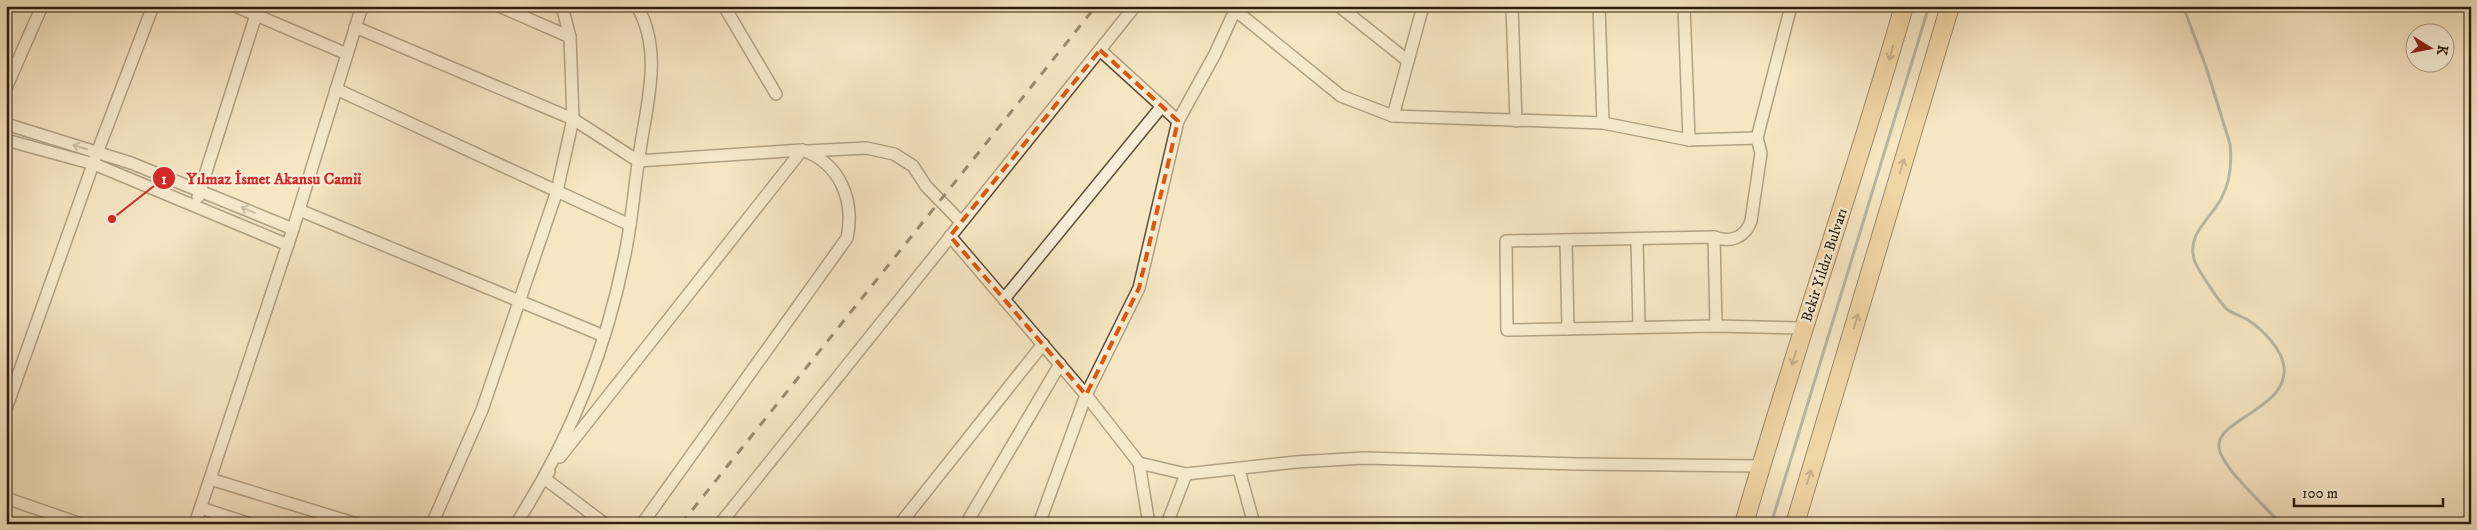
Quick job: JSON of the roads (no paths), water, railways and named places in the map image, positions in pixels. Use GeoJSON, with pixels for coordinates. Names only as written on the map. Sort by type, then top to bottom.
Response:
{"type":"FeatureCollection","features":[{"type":"Feature","properties":{"kind":"main road","name":"Bekir Yıldız Bulvarı"},"geometry":{"type":"LineString","coordinates":[[1744,524],[1803,328],[1866,139],[1904,6]]}},
{"type":"Feature","properties":{"kind":"main road"},"geometry":{"type":"LineString","coordinates":[[1795,524],[1950,6]]}},
{"type":"Feature","properties":{"kind":"street"},"geometry":{"type":"LineString","coordinates":[[6,88],[42,6]]}},
{"type":"Feature","properties":{"kind":"street"},"geometry":{"type":"LineString","coordinates":[[6,409],[153,6]]}},
{"type":"Feature","properties":{"kind":"street"},"geometry":{"type":"LineString","coordinates":[[235,6],[347,54]]}},
{"type":"Feature","properties":{"kind":"street"},"geometry":{"type":"LineString","coordinates":[[195,524],[288,245],[362,6]]}},
{"type":"Feature","properties":{"kind":"street"},"geometry":{"type":"LineString","coordinates":[[500,6],[570,37]]}},
{"type":"Feature","properties":{"kind":"street"},"geometry":{"type":"LineString","coordinates":[[432,524],[482,410],[557,192],[573,119],[570,37],[562,6]]}},
{"type":"Feature","properties":{"kind":"street"},"geometry":{"type":"LineString","coordinates":[[516,524],[544,478],[574,418],[604,336],[617,291],[630,225],[651,77],[652,56],[646,24],[637,6]]}},
{"type":"Feature","properties":{"kind":"street"},"geometry":{"type":"LineString","coordinates":[[724,6],[776,94]]}},
{"type":"Feature","properties":{"kind":"street"},"geometry":{"type":"LineString","coordinates":[[720,524],[1135,6]]}},
{"type":"Feature","properties":{"kind":"street"},"geometry":{"type":"LineString","coordinates":[[1339,6],[1408,61]]}},
{"type":"Feature","properties":{"kind":"street"},"geometry":{"type":"LineString","coordinates":[[1393,116],[1423,6]]}},
{"type":"Feature","properties":{"kind":"street"},"geometry":{"type":"LineString","coordinates":[[1512,6],[1516,121]]}},
{"type":"Feature","properties":{"kind":"street"},"geometry":{"type":"LineString","coordinates":[[1599,6],[1603,123]]}},
{"type":"Feature","properties":{"kind":"street"},"geometry":{"type":"LineString","coordinates":[[1684,6],[1689,140]]}},
{"type":"Feature","properties":{"kind":"street"},"geometry":{"type":"LineString","coordinates":[[1791,6],[1757,138],[1761,153],[1750,226],[1743,234],[1732,239],[1714,237],[1506,241],[1507,330],[1716,326],[1803,328]]}},
{"type":"Feature","properties":{"kind":"street"},"geometry":{"type":"LineString","coordinates":[[1039,524],[1086,395],[1139,288],[1178,121],[1215,54],[1236,8],[1341,96],[1393,116],[1603,123],[1689,140],[1757,138]]}},
{"type":"Feature","properties":{"kind":"street"},"geometry":{"type":"LineString","coordinates":[[193,205],[200,191],[256,15]]}},
{"type":"Feature","properties":{"kind":"street"},"geometry":{"type":"LineString","coordinates":[[355,28],[573,119],[638,161],[866,148],[894,154],[913,166],[926,186],[961,222]]}},
{"type":"Feature","properties":{"kind":"street"},"geometry":{"type":"LineString","coordinates":[[1100,50],[1178,121]]}},
{"type":"Feature","properties":{"kind":"street"},"geometry":{"type":"LineString","coordinates":[[336,89],[630,225]]}},
{"type":"Feature","properties":{"kind":"street"},"geometry":{"type":"LineString","coordinates":[[1004,299],[1162,106]]}},
{"type":"Feature","properties":{"kind":"street"},"geometry":{"type":"LineString","coordinates":[[6,124],[96,158],[193,205],[288,245]]}},
{"type":"Feature","properties":{"kind":"street"},"geometry":{"type":"LineString","coordinates":[[6,140],[131,163],[293,228]]}},
{"type":"Feature","properties":{"kind":"street"},"geometry":{"type":"LineString","coordinates":[[544,478],[803,151]]}},
{"type":"Feature","properties":{"kind":"street"},"geometry":{"type":"LineString","coordinates":[[642,524],[847,238],[850,211],[843,185],[827,163],[803,151]]}},
{"type":"Feature","properties":{"kind":"street"},"geometry":{"type":"LineString","coordinates":[[299,210],[604,336]]}},
{"type":"Feature","properties":{"kind":"street"},"geometry":{"type":"LineString","coordinates":[[950,236],[1086,395],[1140,464],[1149,524]]}},
{"type":"Feature","properties":{"kind":"street"},"geometry":{"type":"LineString","coordinates":[[1714,237],[1716,326]]}},
{"type":"Feature","properties":{"kind":"street"},"geometry":{"type":"LineString","coordinates":[[1637,239],[1639,327]]}},
{"type":"Feature","properties":{"kind":"street"},"geometry":{"type":"LineString","coordinates":[[1566,240],[1568,329]]}},
{"type":"Feature","properties":{"kind":"street"},"geometry":{"type":"LineString","coordinates":[[900,524],[1043,344]]}},
{"type":"Feature","properties":{"kind":"street"},"geometry":{"type":"LineString","coordinates":[[966,524],[1060,364]]}},
{"type":"Feature","properties":{"kind":"street"},"geometry":{"type":"LineString","coordinates":[[1140,464],[1186,474],[1239,470],[1296,462],[1364,458],[1578,464],[1760,466]]}},
{"type":"Feature","properties":{"kind":"street"},"geometry":{"type":"LineString","coordinates":[[1239,470],[1254,524]]}},
{"type":"Feature","properties":{"kind":"street"},"geometry":{"type":"LineString","coordinates":[[1167,524],[1186,474]]}},
{"type":"Feature","properties":{"kind":"street"},"geometry":{"type":"LineString","coordinates":[[544,478],[604,524]]}},
{"type":"Feature","properties":{"kind":"street"},"geometry":{"type":"LineString","coordinates":[[210,479],[357,524]]}},
{"type":"Feature","properties":{"kind":"street"},"geometry":{"type":"LineString","coordinates":[[6,498],[81,524]]}},
{"type":"Feature","properties":{"kind":"street"},"geometry":{"type":"LineString","coordinates":[[201,508],[250,524]]}},
{"type":"Feature","properties":{"kind":"waterway"},"geometry":{"type":"LineString","coordinates":[[1771,524],[1929,6]]}},
{"type":"Feature","properties":{"kind":"waterway"},"geometry":{"type":"LineString","coordinates":[[2183,6],[2206,67],[2231,151],[2230,173],[2226,186],[2221,199],[2197,234],[2193,250],[2194,259],[2225,307],[2260,329],[2280,353],[2284,367],[2282,382],[2274,394],[2263,405],[2226,431],[2220,441],[2220,452],[2238,479],[2281,524]]}},
{"type":"Feature","properties":{"kind":"railway"},"geometry":{"type":"LineString","coordinates":[[681,524],[1096,6]]}},
{"type":"Feature","properties":{"kind":"place","name":"Yılmaz İsmet Akansu Camii"},"geometry":{"type":"Point","coordinates":[112,219]}}]}
